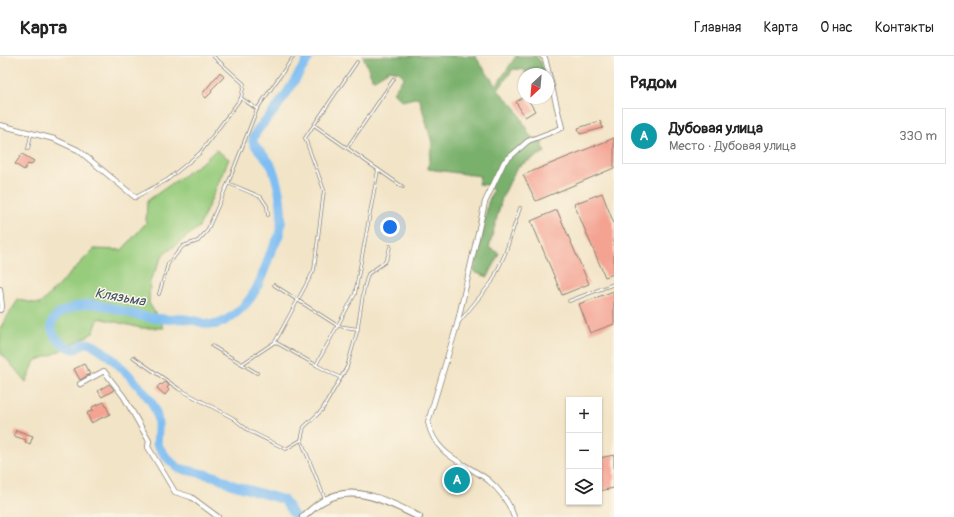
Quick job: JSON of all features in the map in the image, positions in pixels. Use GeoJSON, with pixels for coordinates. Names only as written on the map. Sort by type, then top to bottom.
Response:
{"type":"FeatureCollection","features":[{"type":"Feature","properties":{"kind":"street"},"geometry":{"type":"LineString","coordinates":[[514,517],[502,494],[486,479],[459,463],[438,445],[429,428],[429,416],[457,325],[485,202],[504,162],[528,141],[562,128],[545,58],[542,56]]}},
{"type":"Feature","properties":{"kind":"street"},"geometry":{"type":"LineString","coordinates":[[0,126],[31,135],[54,139],[78,150],[135,197]]}},
{"type":"Feature","properties":{"kind":"street"},"geometry":{"type":"LineString","coordinates":[[0,288],[2,307],[0,310]]}},
{"type":"Feature","properties":{"kind":"street"},"geometry":{"type":"LineString","coordinates":[[80,384],[104,371],[124,397],[149,441],[148,447],[175,492],[191,497],[218,517]]}},
{"type":"Feature","properties":{"kind":"street"},"geometry":{"type":"LineString","coordinates":[[304,516],[325,500],[339,495],[368,495],[386,500],[419,517]]}},
{"type":"Feature","properties":{"kind":"lane"},"geometry":{"type":"LineString","coordinates":[[135,197],[167,180],[200,153],[241,98],[244,84],[213,56]]}},
{"type":"Feature","properties":{"kind":"lane"},"geometry":{"type":"LineString","coordinates":[[159,294],[168,264],[183,246],[198,241],[207,231],[228,183],[257,109],[294,56]]}},
{"type":"Feature","properties":{"kind":"lane"},"geometry":{"type":"LineString","coordinates":[[242,364],[275,342],[314,270],[324,190],[305,138],[357,62]]}},
{"type":"Feature","properties":{"kind":"lane"},"geometry":{"type":"LineString","coordinates":[[346,148],[394,80]]}},
{"type":"Feature","properties":{"kind":"lane"},"geometry":{"type":"LineString","coordinates":[[241,98],[257,109]]}},
{"type":"Feature","properties":{"kind":"lane"},"geometry":{"type":"LineString","coordinates":[[314,125],[403,187]]}},
{"type":"Feature","properties":{"kind":"lane"},"geometry":{"type":"LineString","coordinates":[[28,149],[31,135]]}},
{"type":"Feature","properties":{"kind":"lane"},"geometry":{"type":"LineString","coordinates":[[316,365],[355,294],[378,170]]}},
{"type":"Feature","properties":{"kind":"lane"},"geometry":{"type":"LineString","coordinates":[[228,183],[261,196],[267,206],[268,215]]}},
{"type":"Feature","properties":{"kind":"lane"},"geometry":{"type":"LineString","coordinates":[[457,325],[492,282],[505,254],[520,208]]}},
{"type":"Feature","properties":{"kind":"lane"},"geometry":{"type":"LineString","coordinates":[[325,500],[301,440],[304,427],[322,410],[347,367],[358,329],[364,288],[368,274],[385,262],[390,246]]}},
{"type":"Feature","properties":{"kind":"lane"},"geometry":{"type":"LineString","coordinates":[[569,301],[614,284]]}},
{"type":"Feature","properties":{"kind":"lane"},"geometry":{"type":"LineString","coordinates":[[274,285],[338,326],[358,329]]}},
{"type":"Feature","properties":{"kind":"lane"},"geometry":{"type":"LineString","coordinates":[[275,342],[341,378]]}},
{"type":"Feature","properties":{"kind":"lane"},"geometry":{"type":"LineString","coordinates":[[212,346],[257,373]]}},
{"type":"Feature","properties":{"kind":"lane"},"geometry":{"type":"LineString","coordinates":[[133,357],[179,389],[233,418],[249,431],[267,441],[286,449],[301,440]]}},
{"type":"Feature","properties":{"kind":"green space"},"geometry":{"type":"Polygon","coordinates":[[[363,56],[475,56],[496,86],[516,56],[536,56],[541,62],[542,68],[513,69],[498,90],[516,108],[530,136],[541,140],[545,152],[517,167],[502,198],[489,248],[499,253],[488,277],[474,272],[488,203],[493,190],[487,185],[478,184],[480,176],[428,169],[432,143],[419,97],[402,101],[393,92],[404,77],[399,72],[389,70],[373,80],[363,56]]]}},
{"type":"Feature","properties":{"kind":"green space"},"geometry":{"type":"Polygon","coordinates":[[[216,150],[229,159],[199,227],[163,255],[150,281],[149,303],[164,328],[141,328],[99,318],[93,333],[54,354],[35,361],[26,382],[0,353],[0,328],[18,300],[40,304],[94,249],[122,250],[146,223],[147,201],[204,161],[216,150]]]}},
{"type":"Feature","properties":{"kind":"building"},"geometry":{"type":"Polygon","coordinates":[[[220,72],[224,77],[211,90],[212,92],[206,98],[202,94],[220,72]]]}},
{"type":"Feature","properties":{"kind":"building"},"geometry":{"type":"Polygon","coordinates":[[[518,101],[518,104],[531,104],[535,111],[525,117],[516,102],[518,101]]]}},
{"type":"Feature","properties":{"kind":"building"},"geometry":{"type":"Polygon","coordinates":[[[600,121],[603,128],[580,134],[578,128],[600,121]]]}},
{"type":"Feature","properties":{"kind":"building"},"geometry":{"type":"Polygon","coordinates":[[[614,138],[614,168],[536,201],[523,175],[614,138]]]}},
{"type":"Feature","properties":{"kind":"building"},"geometry":{"type":"Polygon","coordinates":[[[22,154],[34,161],[31,165],[28,164],[24,170],[15,164],[22,154]]]}},
{"type":"Feature","properties":{"kind":"building"},"geometry":{"type":"Polygon","coordinates":[[[602,193],[614,224],[614,274],[605,277],[574,204],[602,193]]]}},
{"type":"Feature","properties":{"kind":"building"},"geometry":{"type":"Polygon","coordinates":[[[557,210],[589,284],[562,295],[531,221],[557,210]]]}},
{"type":"Feature","properties":{"kind":"building"},"geometry":{"type":"Polygon","coordinates":[[[614,291],[614,324],[590,333],[579,304],[614,291]]]}},
{"type":"Feature","properties":{"kind":"building"},"geometry":{"type":"Polygon","coordinates":[[[84,364],[90,374],[80,380],[74,369],[84,364]]]}},
{"type":"Feature","properties":{"kind":"building"},"geometry":{"type":"Polygon","coordinates":[[[165,382],[169,385],[167,388],[169,390],[165,395],[157,388],[160,384],[162,385],[165,382]]]}},
{"type":"Feature","properties":{"kind":"building"},"geometry":{"type":"Polygon","coordinates":[[[109,384],[114,390],[102,397],[98,391],[109,384]]]}},
{"type":"Feature","properties":{"kind":"building"},"geometry":{"type":"Polygon","coordinates":[[[104,402],[110,414],[91,423],[87,413],[93,410],[92,407],[104,402]]]}},
{"type":"Feature","properties":{"kind":"building"},"geometry":{"type":"Polygon","coordinates":[[[16,430],[33,436],[30,444],[25,442],[26,440],[14,436],[16,430]]]}},
{"type":"Feature","properties":{"kind":"building"},"geometry":{"type":"Polygon","coordinates":[[[614,455],[614,488],[602,490],[602,469],[602,457],[614,455]]]}},
{"type":"Feature","properties":{"kind":"building"},"geometry":{"type":"Polygon","coordinates":[[[455,469],[464,471],[459,490],[450,488],[455,469]]]}},
{"type":"Feature","properties":{"kind":"waterway","name":"Клязьма"},"geometry":{"type":"LineString","coordinates":[[295,517],[284,500],[233,485],[217,477],[178,468],[167,458],[157,444],[158,425],[156,412],[150,400],[143,391],[124,370],[103,351],[86,343],[82,344],[76,349],[66,346],[54,335],[51,325],[53,320],[64,311],[88,304],[107,307],[141,316],[162,319],[186,319],[211,325],[222,323],[243,307],[256,289],[281,227],[279,192],[272,167],[254,143],[253,138],[259,128],[281,102],[310,56]]}},
{"type":"Feature","properties":{"kind":"place","name":"Дубовая улица"},"geometry":{"type":"Point","coordinates":[457,480]}}]}
